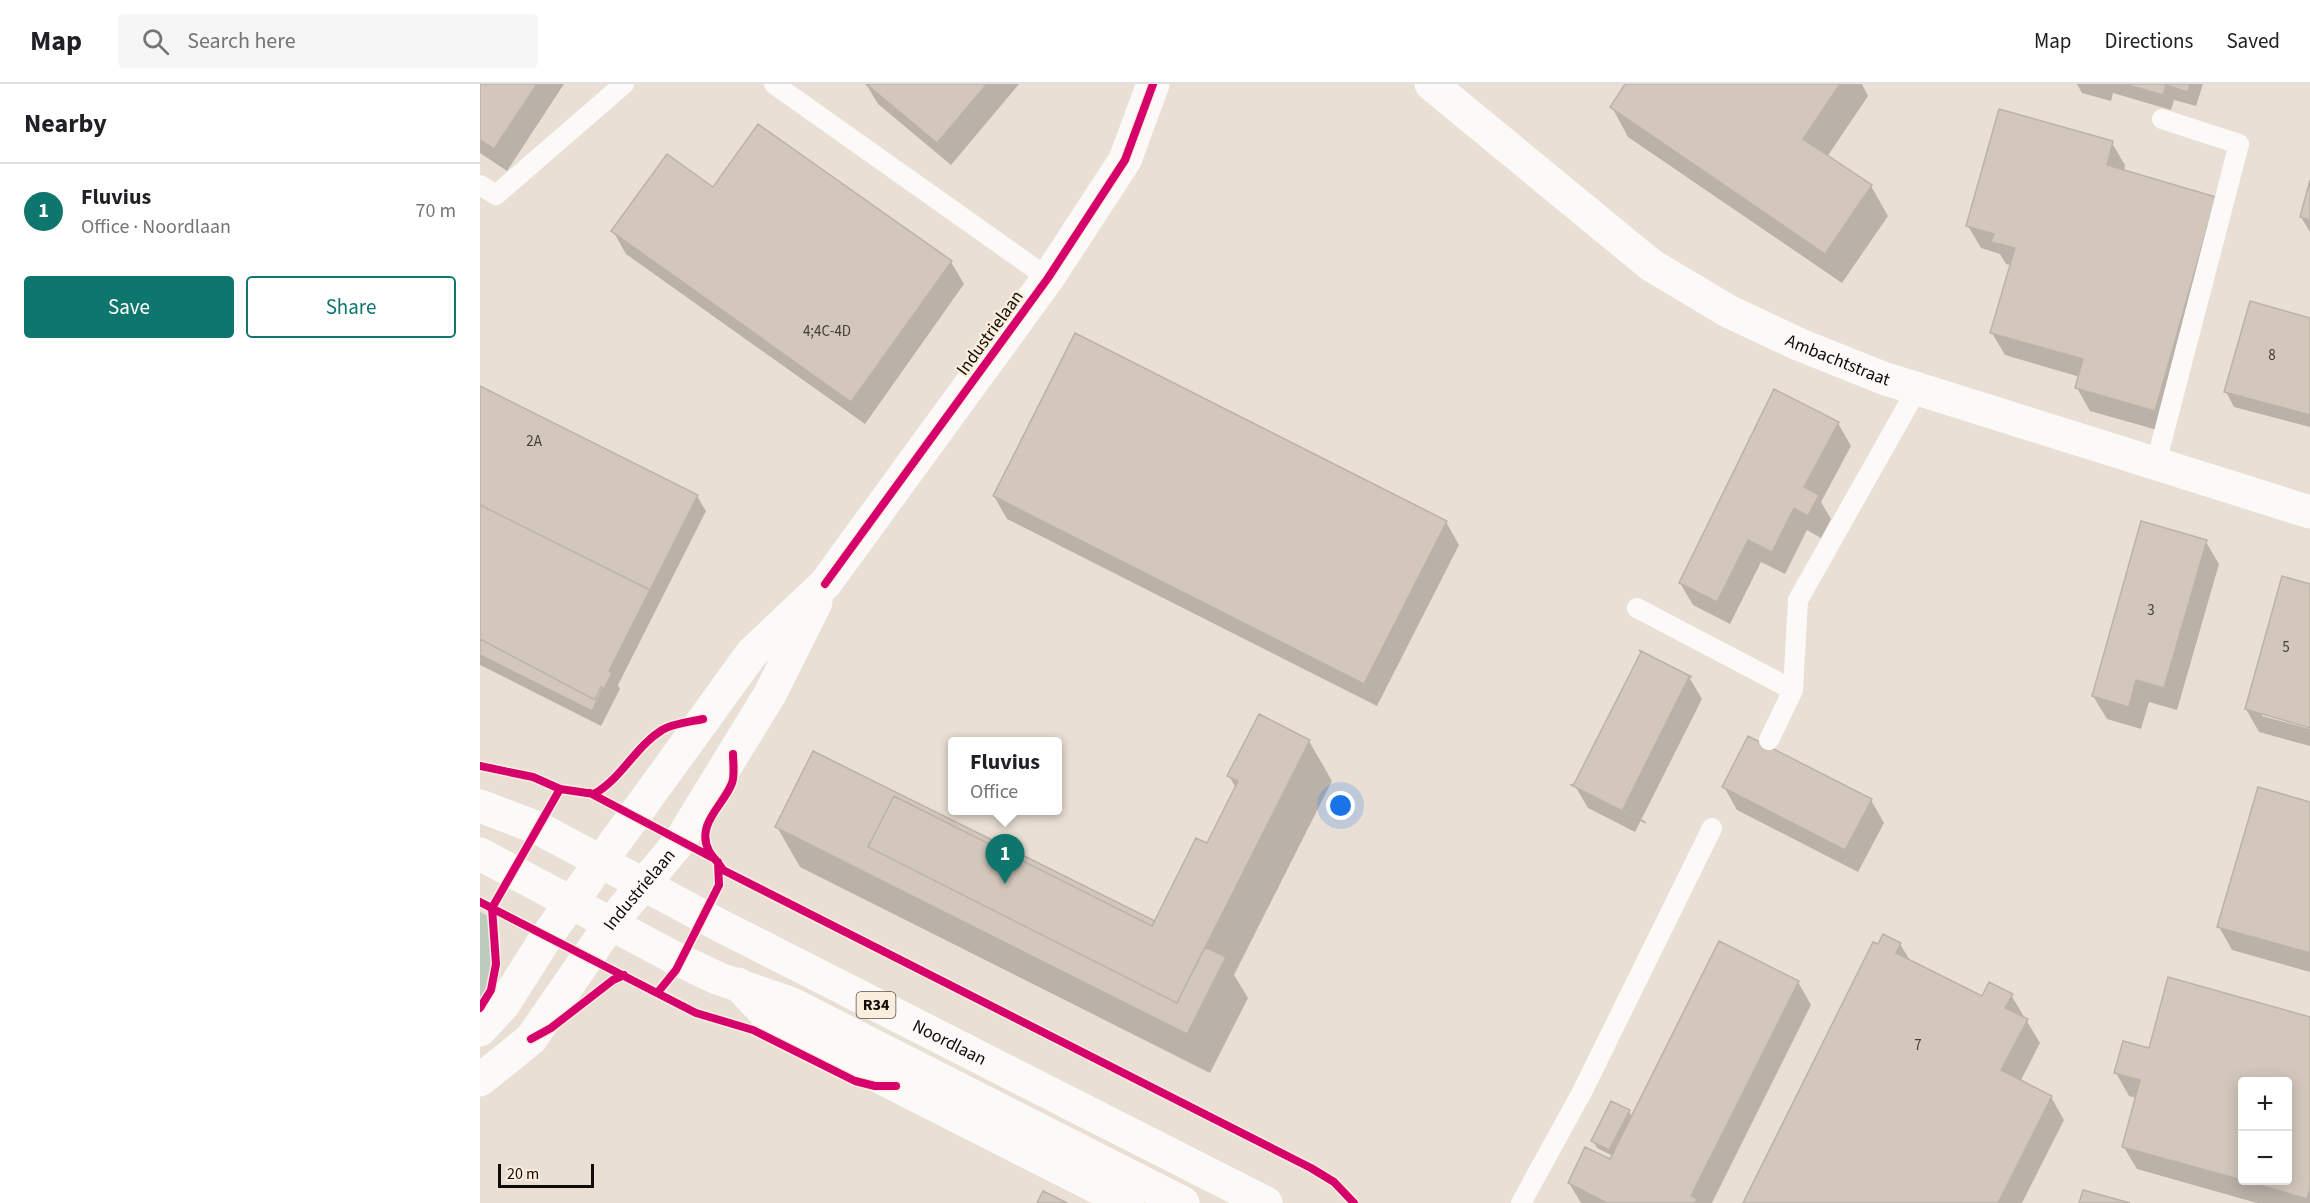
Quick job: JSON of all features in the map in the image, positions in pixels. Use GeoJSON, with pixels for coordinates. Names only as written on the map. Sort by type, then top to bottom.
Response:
{"type":"FeatureCollection","features":[{"type":"Feature","properties":{"kind":"street","name":"Industrielaan"},"geometry":{"type":"LineString","coordinates":[[480,1080],[531,1039],[611,924],[680,841],[770,694],[825,584],[1048,278],[1125,160],[1153,84]]}},
{"type":"Feature","properties":{"kind":"street","name":"Ambachtstraat"},"geometry":{"type":"LineString","coordinates":[[1431,84],[1650,265],[1728,311],[1798,344],[1917,388],[2310,512]]}},
{"type":"Feature","properties":{"kind":"street","name":"Industrielaan"},"geometry":{"type":"LineString","coordinates":[[480,1030],[504,1004],[547,936],[752,653],[825,584]]}},
{"type":"Feature","properties":{"kind":"street","name":"Noordlaan"},"geometry":{"type":"LineString","coordinates":[[480,788],[494,810],[1266,1203]]}},
{"type":"Feature","properties":{"kind":"street","name":"Noordlaan"},"geometry":{"type":"LineString","coordinates":[[480,854],[717,978],[790,1003],[1183,1203]]}},
{"type":"Feature","properties":{"kind":"street","name":"Noordlaan"},"geometry":{"type":"LineString","coordinates":[[738,984],[766,1014],[799,1036],[1128,1203]]}},
{"type":"Feature","properties":{"kind":"lane"},"geometry":{"type":"LineString","coordinates":[[480,185],[496,195],[624,84]]}},
{"type":"Feature","properties":{"kind":"lane"},"geometry":{"type":"LineString","coordinates":[[774,84],[1048,278]]}},
{"type":"Feature","properties":{"kind":"lane"},"geometry":{"type":"LineString","coordinates":[[2156,463],[2240,144],[2162,119]]}},
{"type":"Feature","properties":{"kind":"lane"},"geometry":{"type":"LineString","coordinates":[[1769,740],[1793,690],[1798,600],[1917,388]]}},
{"type":"Feature","properties":{"kind":"lane"},"geometry":{"type":"LineString","coordinates":[[1637,608],[1793,690]]}},
{"type":"Feature","properties":{"kind":"lane"},"geometry":{"type":"LineString","coordinates":[[1521,1203],[1582,1092],[1712,828]]}},
{"type":"Feature","properties":{"kind":"green space"},"geometry":{"type":"Polygon","coordinates":[[[480,912],[488,916],[492,959],[489,980],[480,999],[480,912]]]}},
{"type":"Feature","properties":{"kind":"building"},"geometry":{"type":"Polygon","coordinates":[[[480,84],[537,84],[494,149],[480,140],[480,84]]]}},
{"type":"Feature","properties":{"kind":"building"},"geometry":{"type":"Polygon","coordinates":[[[866,84],[987,84],[937,143],[866,84]]]}},
{"type":"Feature","properties":{"kind":"building"},"geometry":{"type":"Polygon","coordinates":[[[1625,84],[1840,84],[1803,139],[1872,185],[1825,254],[1610,107],[1625,84]]]}},
{"type":"Feature","properties":{"kind":"building"},"geometry":{"type":"Polygon","coordinates":[[[2124,84],[2190,84],[2188,92],[2166,85],[2163,95],[2124,84]]]}},
{"type":"Feature","properties":{"kind":"building"},"geometry":{"type":"Polygon","coordinates":[[[1999,109],[2113,141],[2107,165],[2216,197],[2155,411],[2075,388],[2083,359],[1990,333],[2015,248],[1991,242],[1994,234],[1966,226],[1999,109]]]}},
{"type":"Feature","properties":{"kind":"building"},"geometry":{"type":"Polygon","coordinates":[[[758,124],[952,261],[851,402],[611,231],[667,154],[713,187],[758,124]]]}},
{"type":"Feature","properties":{"kind":"building"},"geometry":{"type":"Polygon","coordinates":[[[2310,180],[2310,220],[2300,217],[2310,180]]]}},
{"type":"Feature","properties":{"kind":"building"},"geometry":{"type":"Polygon","coordinates":[[[2250,301],[2310,318],[2310,415],[2224,392],[2250,301]]]}},
{"type":"Feature","properties":{"kind":"building"},"geometry":{"type":"Polygon","coordinates":[[[1075,333],[1447,521],[1364,684],[993,496],[1075,333]]]}},
{"type":"Feature","properties":{"kind":"building"},"geometry":{"type":"Polygon","coordinates":[[[480,386],[698,495],[650,590],[480,505],[480,386]]]}},
{"type":"Feature","properties":{"kind":"building"},"geometry":{"type":"Polygon","coordinates":[[[1774,389],[1839,422],[1804,487],[1819,495],[1808,516],[1794,508],[1772,552],[1748,540],[1717,602],[1679,583],[1774,389]]]}},
{"type":"Feature","properties":{"kind":"building"},"geometry":{"type":"Polygon","coordinates":[[[480,505],[650,590],[609,671],[612,673],[604,689],[601,687],[595,700],[480,639],[480,505]]]}},
{"type":"Feature","properties":{"kind":"building"},"geometry":{"type":"Polygon","coordinates":[[[2141,521],[2207,540],[2164,688],[2136,680],[2129,707],[2092,696],[2141,521]]]}},
{"type":"Feature","properties":{"kind":"building"},"geometry":{"type":"Polygon","coordinates":[[[2282,576],[2310,584],[2310,728],[2245,709],[2282,576]]]}},
{"type":"Feature","properties":{"kind":"building"},"geometry":{"type":"Polygon","coordinates":[[[480,639],[595,700],[601,687],[603,688],[592,711],[480,655],[480,639]]]}},
{"type":"Feature","properties":{"kind":"building"},"geometry":{"type":"Polygon","coordinates":[[[1639,650],[1692,677],[1689,677],[1623,809],[1646,823],[1571,785],[1574,784],[1641,652],[1639,650]]]}},
{"type":"Feature","properties":{"kind":"building"},"geometry":{"type":"Polygon","coordinates":[[[1259,714],[1310,740],[1177,1003],[868,847],[894,796],[1152,926],[1196,838],[1207,843],[1238,781],[1227,776],[1259,714]]]}},
{"type":"Feature","properties":{"kind":"building"},"geometry":{"type":"Polygon","coordinates":[[[1748,736],[1872,799],[1845,850],[1722,787],[1748,736]]]}},
{"type":"Feature","properties":{"kind":"building"},"geometry":{"type":"Polygon","coordinates":[[[813,751],[1155,921],[1152,926],[894,796],[868,847],[1177,1003],[1205,947],[1226,957],[1187,1034],[775,827],[813,751]]]}},
{"type":"Feature","properties":{"kind":"building"},"geometry":{"type":"Polygon","coordinates":[[[2258,787],[2310,802],[2310,953],[2217,927],[2258,787]]]}},
{"type":"Feature","properties":{"kind":"building"},"geometry":{"type":"Polygon","coordinates":[[[1883,934],[1901,943],[1896,953],[1982,996],[1989,982],[2013,994],[2005,1008],[2028,1019],[2001,1070],[2052,1096],[1998,1203],[1743,1203],[1873,942],[1878,944],[1883,934]]]}},
{"type":"Feature","properties":{"kind":"building"},"geometry":{"type":"Polygon","coordinates":[[[1719,941],[1799,981],[1691,1196],[1697,1199],[1695,1203],[1607,1203],[1568,1183],[1585,1147],[1610,1159],[1719,941]]]}},
{"type":"Feature","properties":{"kind":"building"},"geometry":{"type":"Polygon","coordinates":[[[2168,977],[2310,1017],[2310,1188],[2307,1199],[2260,1185],[2292,1185],[2292,1077],[2238,1077],[2238,1179],[2122,1147],[2140,1080],[2114,1073],[2123,1041],[2149,1048],[2168,977]]]}},
{"type":"Feature","properties":{"kind":"building"},"geometry":{"type":"Polygon","coordinates":[[[1611,1101],[1630,1110],[1609,1150],[1591,1141],[1611,1101]]]}},
{"type":"Feature","properties":{"kind":"building"},"geometry":{"type":"Polygon","coordinates":[[[2083,1190],[2130,1203],[2079,1203],[2083,1190]]]}},
{"type":"Feature","properties":{"kind":"building"},"geometry":{"type":"Polygon","coordinates":[[[1043,1191],[1067,1203],[1037,1203],[1043,1191]]]}},
{"type":"Feature","properties":{"kind":"cycle path"},"geometry":{"type":"LineString","coordinates":[[825,584],[1048,278],[1125,160],[1153,84]]}},
{"type":"Feature","properties":{"kind":"cycle path"},"geometry":{"type":"LineString","coordinates":[[480,766],[533,777],[560,789],[594,794],[613,780],[644,745],[662,730],[677,724],[703,719]]}},
{"type":"Feature","properties":{"kind":"cycle path"},"geometry":{"type":"LineString","coordinates":[[733,754],[732,783],[712,815],[706,832],[709,851],[723,870],[1311,1168],[1334,1182],[1354,1203]]}},
{"type":"Feature","properties":{"kind":"cycle path"},"geometry":{"type":"LineString","coordinates":[[480,1008],[491,990],[496,964],[492,908],[560,789]]}},
{"type":"Feature","properties":{"kind":"cycle path"},"geometry":{"type":"LineString","coordinates":[[590,793],[715,859]]}},
{"type":"Feature","properties":{"kind":"cycle path"},"geometry":{"type":"LineString","coordinates":[[658,992],[676,970],[719,885],[718,862]]}},
{"type":"Feature","properties":{"kind":"cycle path"},"geometry":{"type":"LineString","coordinates":[[480,902],[696,1013],[753,1030],[855,1081],[875,1086],[896,1086]]}},
{"type":"Feature","properties":{"kind":"cycle path"},"geometry":{"type":"LineString","coordinates":[[531,1039],[551,1028],[613,980],[624,975]]}},
{"type":"Feature","properties":{"kind":"place","name":"Fluvius"},"geometry":{"type":"Point","coordinates":[1005,884]}}]}
